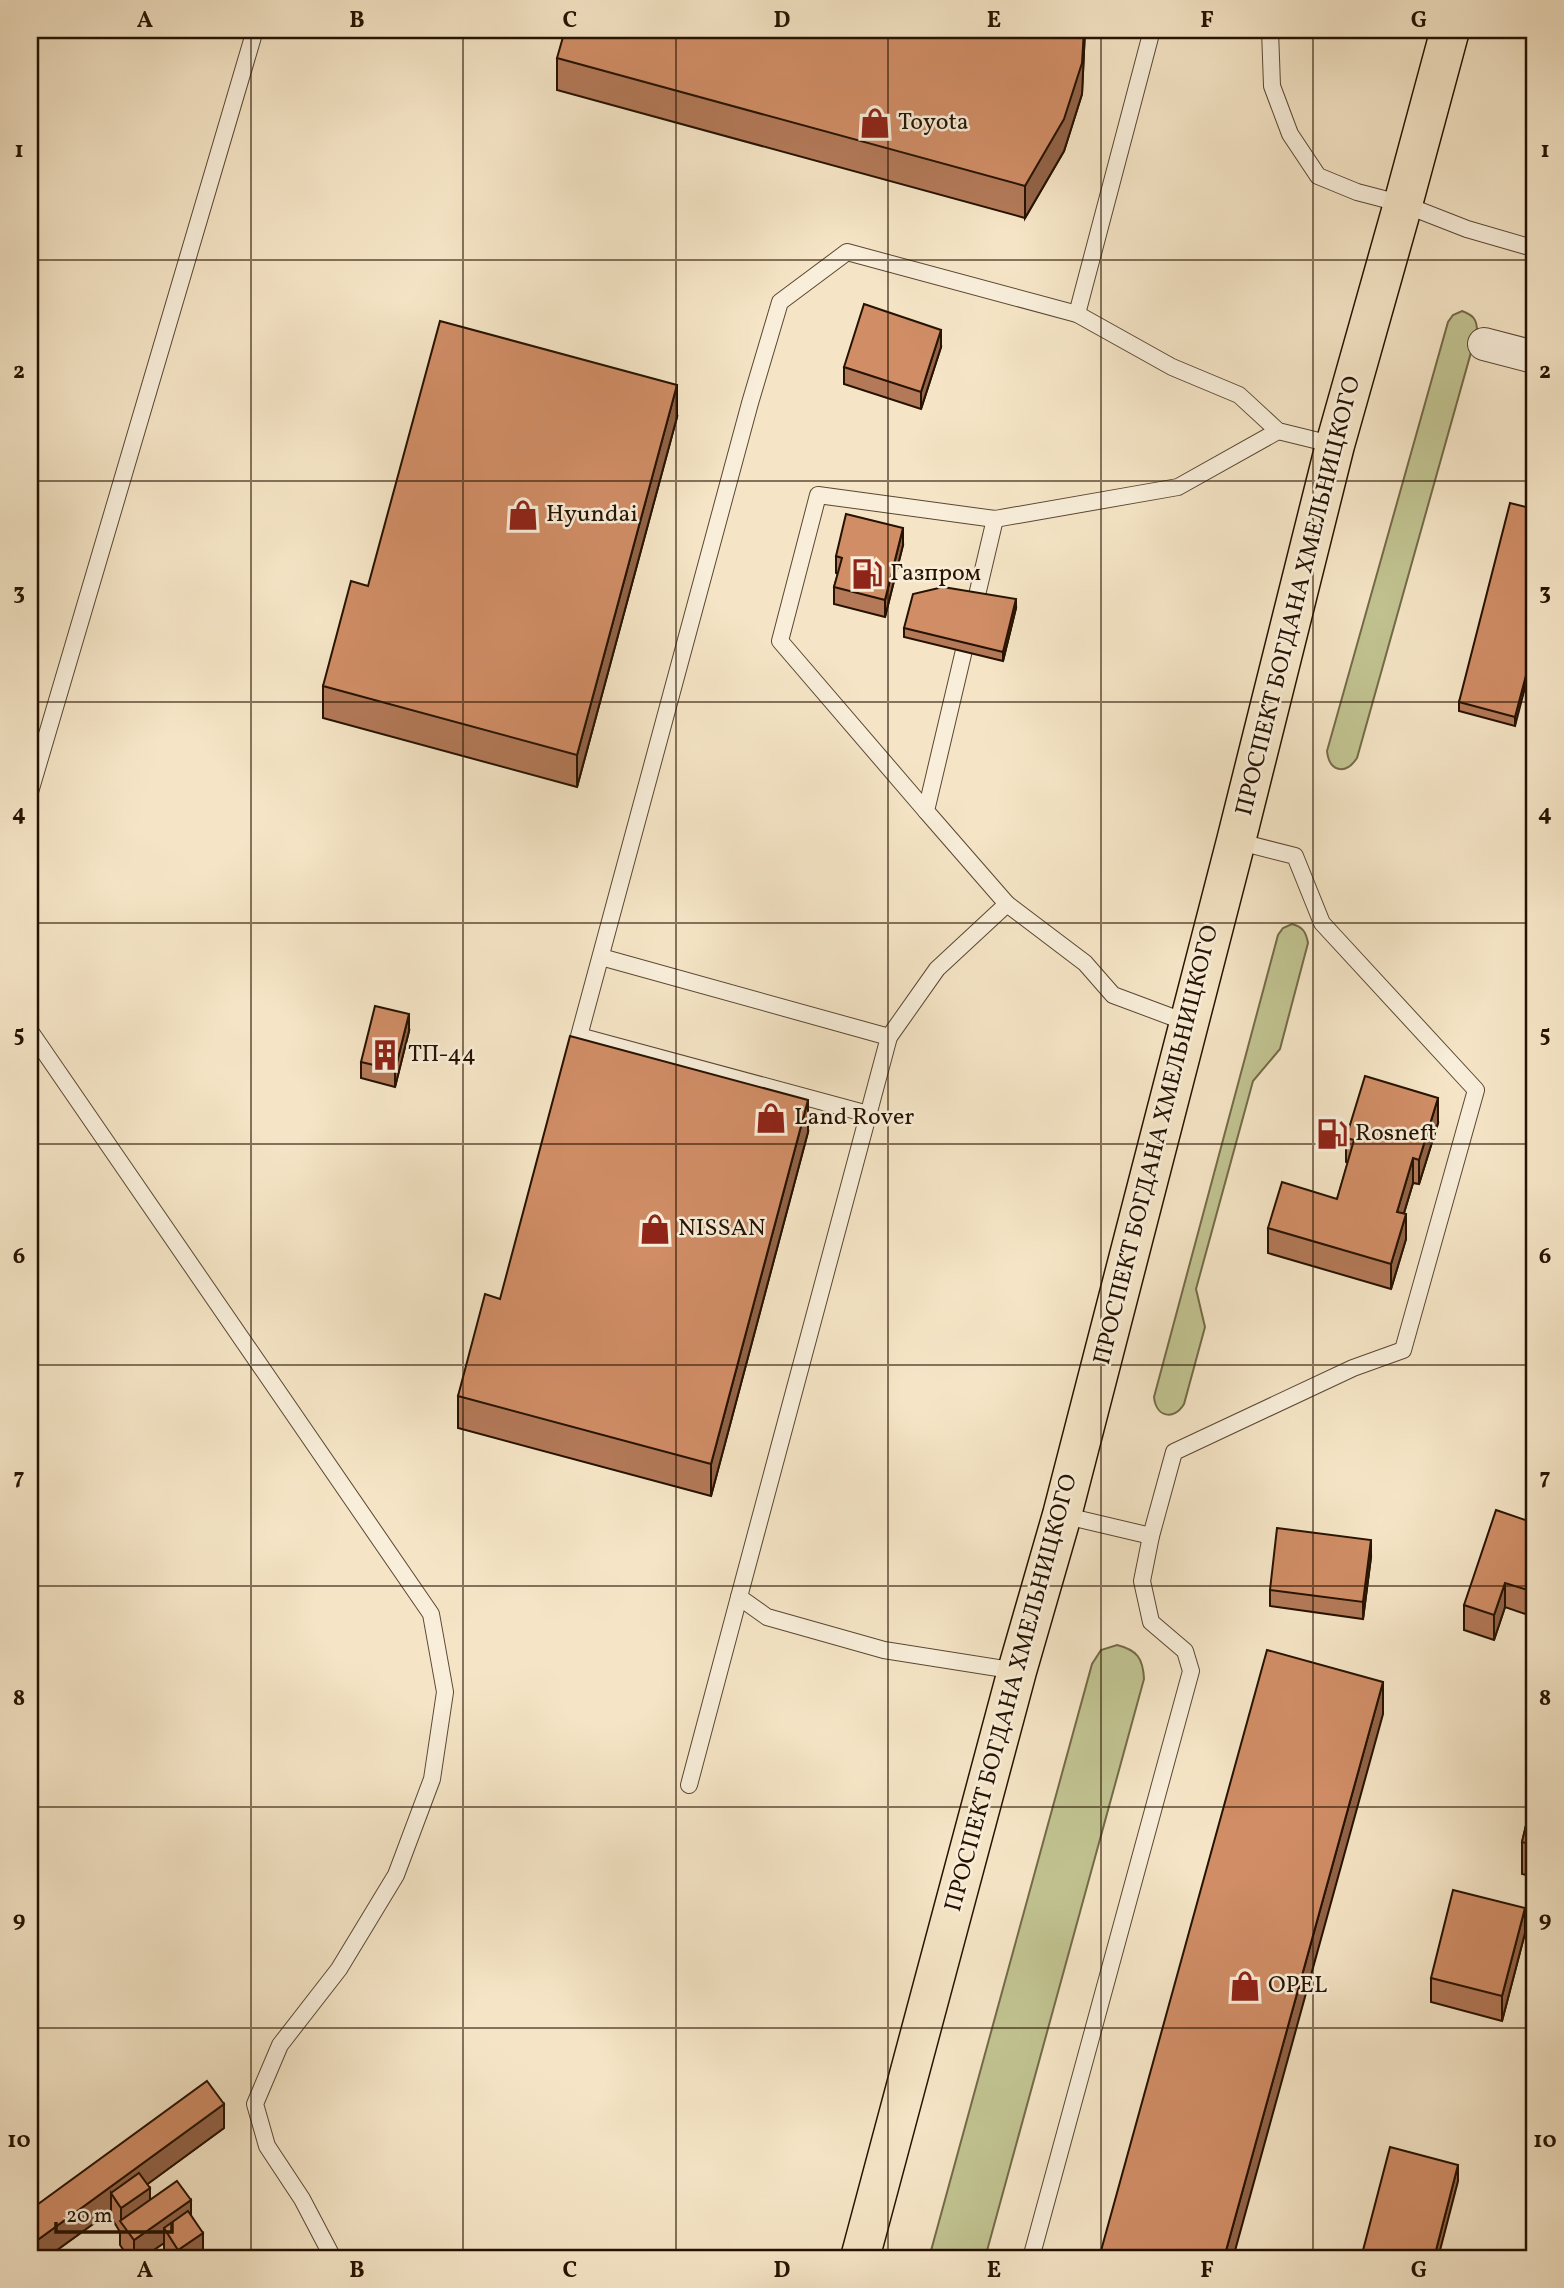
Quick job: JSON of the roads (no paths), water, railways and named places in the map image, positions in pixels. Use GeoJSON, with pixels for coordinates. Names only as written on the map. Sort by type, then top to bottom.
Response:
{"type":"FeatureCollection","features":[{"type":"Feature","properties":{"kind":"main road","name":"ПРОСПЕКТ БОГДАНА ХМЕЛЬНИЦКОГО"},"geometry":{"type":"LineString","coordinates":[[860,2258],[1017,1671],[1062,1516],[1335,445],[1450,30]]}},
{"type":"Feature","properties":{"kind":"street"},"geometry":{"type":"LineString","coordinates":[[1484,344],[1534,357]]}},
{"type":"Feature","properties":{"kind":"lane"},"geometry":{"type":"LineString","coordinates":[[30,792],[255,30]]}},
{"type":"Feature","properties":{"kind":"lane"},"geometry":{"type":"LineString","coordinates":[[1077,314],[1152,30]]}},
{"type":"Feature","properties":{"kind":"lane"},"geometry":{"type":"LineString","coordinates":[[1270,30],[1272,86],[1290,134],[1318,176],[1357,192],[1403,204],[1467,229],[1526,246],[1534,244]]}},
{"type":"Feature","properties":{"kind":"lane"},"geometry":{"type":"LineString","coordinates":[[868,1114],[579,1036],[750,402],[780,302],[848,252],[1077,314],[1172,367],[1239,395],[1278,431],[1335,445]]}},
{"type":"Feature","properties":{"kind":"lane"},"geometry":{"type":"LineString","coordinates":[[1188,1023],[1114,995],[1085,963],[1007,904],[780,641],[818,495],[995,519],[1178,487],[1278,431]]}},
{"type":"Feature","properties":{"kind":"lane"},"geometry":{"type":"LineString","coordinates":[[926,811],[995,519]]}},
{"type":"Feature","properties":{"kind":"lane"},"geometry":{"type":"LineString","coordinates":[[1031,2258],[1191,1671],[1185,1651],[1150,1622],[1142,1581],[1174,1452],[1353,1368],[1403,1350],[1476,1090],[1322,923],[1295,856],[1236,841]]}},
{"type":"Feature","properties":{"kind":"lane"},"geometry":{"type":"LineString","coordinates":[[689,1785],[889,1037],[937,970],[1007,904]]}},
{"type":"Feature","properties":{"kind":"lane"},"geometry":{"type":"LineString","coordinates":[[601,957],[889,1037]]}},
{"type":"Feature","properties":{"kind":"lane"},"geometry":{"type":"LineString","coordinates":[[30,1031],[431,1614],[445,1692],[432,1779],[396,1875],[339,1969],[280,2045],[255,2104],[267,2146],[302,2199],[333,2258]]}},
{"type":"Feature","properties":{"kind":"lane"},"geometry":{"type":"LineString","coordinates":[[1062,1516],[1151,1536]]}},
{"type":"Feature","properties":{"kind":"lane"},"geometry":{"type":"LineString","coordinates":[[739,1597],[767,1617],[884,1650],[1017,1671]]}},
{"type":"Feature","properties":{"kind":"place","name":"Toyota"},"geometry":{"type":"Point","coordinates":[875,123]}},
{"type":"Feature","properties":{"kind":"place","name":"Hyundai"},"geometry":{"type":"Point","coordinates":[523,515]}},
{"type":"Feature","properties":{"kind":"place","name":"Газпром"},"geometry":{"type":"Point","coordinates":[867,574]}},
{"type":"Feature","properties":{"kind":"place","name":"ТП-44"},"geometry":{"type":"Point","coordinates":[385,1055]}},
{"type":"Feature","properties":{"kind":"place","name":"Land Rover"},"geometry":{"type":"Point","coordinates":[771,1118]}},
{"type":"Feature","properties":{"kind":"place","name":"Rosneft"},"geometry":{"type":"Point","coordinates":[1332,1134]}},
{"type":"Feature","properties":{"kind":"place","name":"NISSAN"},"geometry":{"type":"Point","coordinates":[655,1229]}},
{"type":"Feature","properties":{"kind":"place","name":"OPEL"},"geometry":{"type":"Point","coordinates":[1245,1986]}}]}
